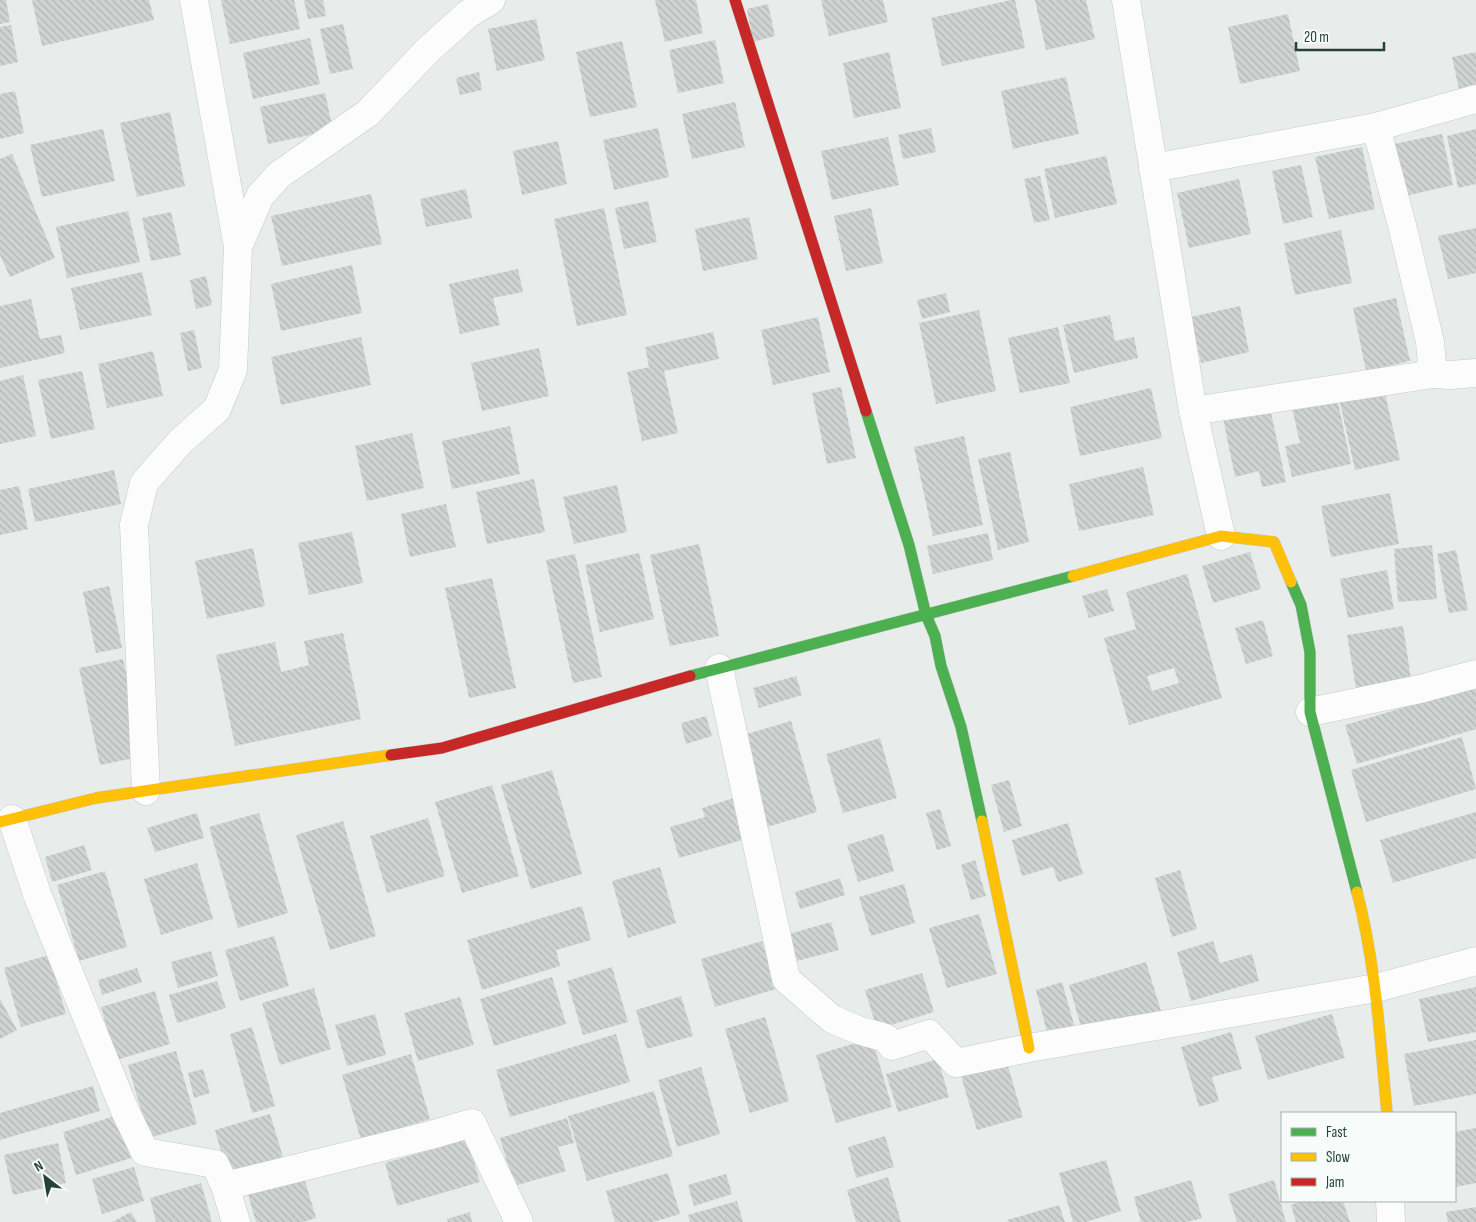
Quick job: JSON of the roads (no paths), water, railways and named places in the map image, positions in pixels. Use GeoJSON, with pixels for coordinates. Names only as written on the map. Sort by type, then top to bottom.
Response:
{"type":"FeatureCollection","features":[{"type":"Feature","properties":{"kind":"street"},"geometry":{"type":"LineString","coordinates":[[146,790],[134,525],[144,483],[180,442],[217,409],[233,370],[238,247],[194,0]]}},
{"type":"Feature","properties":{"kind":"street"},"geometry":{"type":"LineString","coordinates":[[238,247],[260,196],[279,175],[368,113],[428,50],[468,14],[491,0]]}},
{"type":"Feature","properties":{"kind":"street"},"geometry":{"type":"LineString","coordinates":[[735,0],[909,545],[926,615],[935,636],[941,666],[961,727],[990,855],[1028,1048]]}},
{"type":"Feature","properties":{"kind":"street"},"geometry":{"type":"LineString","coordinates":[[1126,0],[1193,411],[1220,536]]}},
{"type":"Feature","properties":{"kind":"street"},"geometry":{"type":"LineString","coordinates":[[1153,168],[1376,127],[1476,99]]}},
{"type":"Feature","properties":{"kind":"street"},"geometry":{"type":"LineString","coordinates":[[1376,127],[1415,277],[1430,342],[1433,374]]}},
{"type":"Feature","properties":{"kind":"street"},"geometry":{"type":"LineString","coordinates":[[1193,411],[1433,374],[1451,376],[1476,373]]}},
{"type":"Feature","properties":{"kind":"street"},"geometry":{"type":"LineString","coordinates":[[236,1222],[225,1186],[215,1164],[146,1152],[125,1111],[6,821],[96,798],[442,748],[719,668],[1220,536],[1274,542],[1301,605],[1310,652],[1310,712],[1364,918],[1376,988],[1387,1112]]}},
{"type":"Feature","properties":{"kind":"street"},"geometry":{"type":"LineString","coordinates":[[719,668],[786,979],[832,1019],[858,1030],[886,1038],[892,1046],[929,1034],[956,1063],[1028,1048],[1376,988],[1476,961]]}},
{"type":"Feature","properties":{"kind":"street"},"geometry":{"type":"LineString","coordinates":[[1310,712],[1420,689],[1476,674]]}},
{"type":"Feature","properties":{"kind":"street"},"geometry":{"type":"LineString","coordinates":[[225,1186],[431,1136],[472,1123],[519,1222]]}},
{"type":"Feature","properties":{"kind":"street"},"geometry":{"type":"LineString","coordinates":[[1390,1202],[1391,1222]]}}]}
